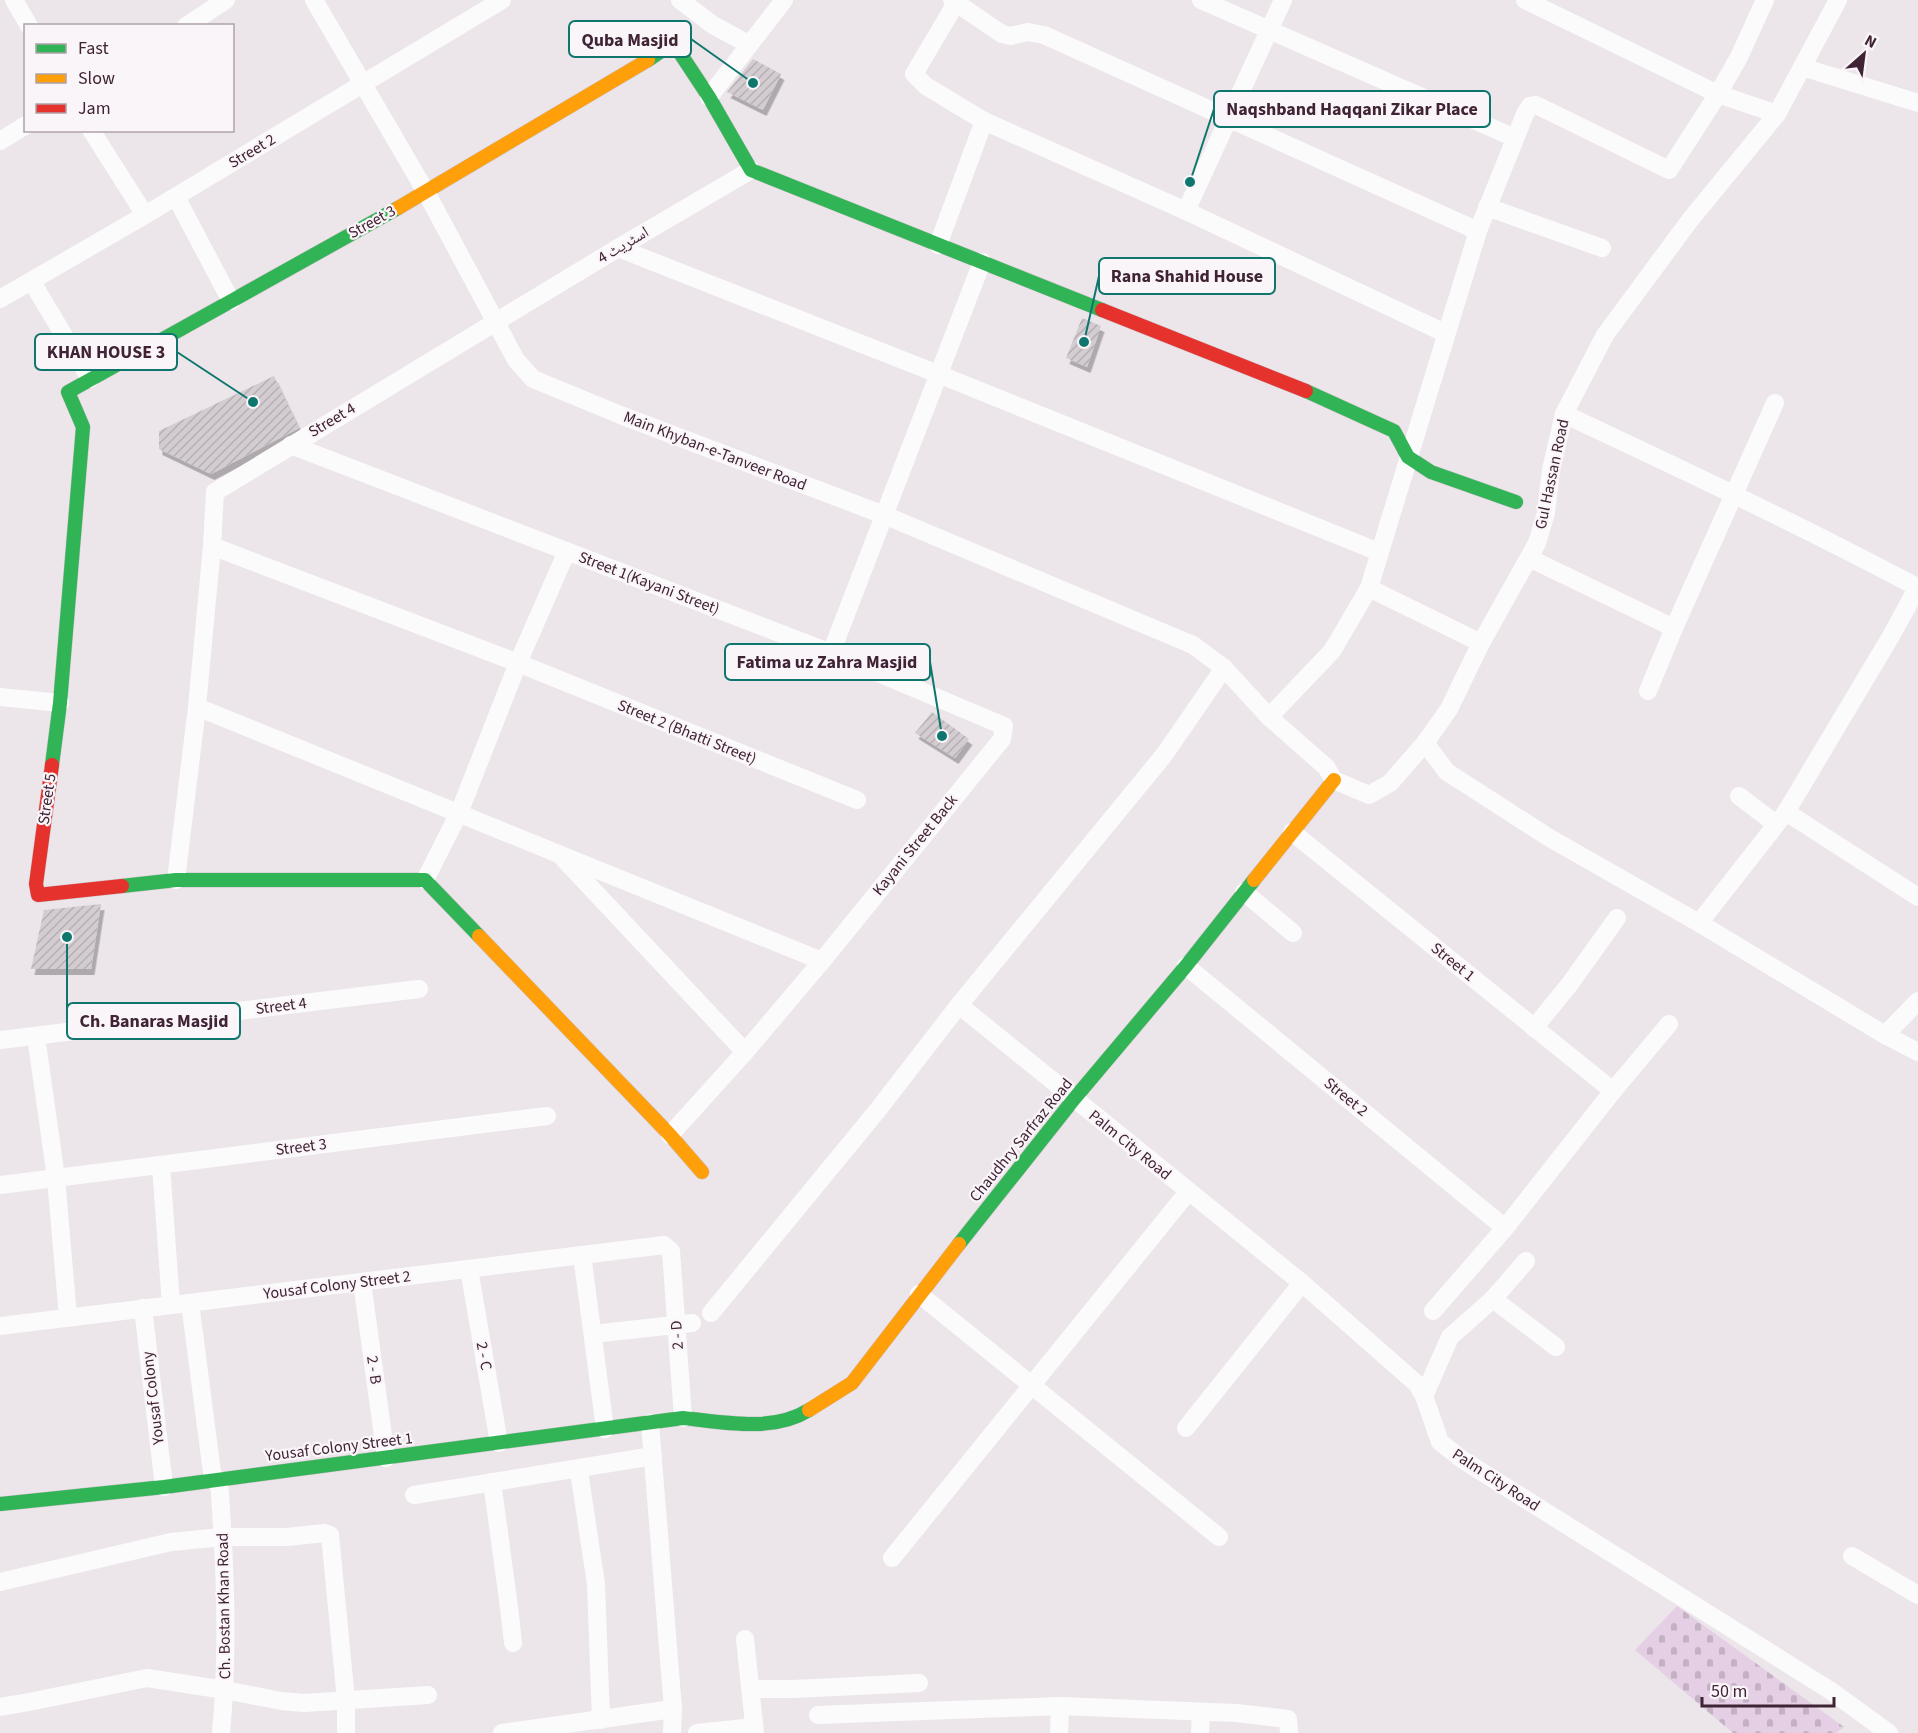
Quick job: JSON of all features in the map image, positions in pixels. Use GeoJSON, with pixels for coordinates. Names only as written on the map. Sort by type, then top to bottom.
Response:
{"type":"FeatureCollection","features":[{"type":"Feature","properties":{"kind":"street"},"geometry":{"type":"LineString","coordinates":[[14,0],[28,24]]}},
{"type":"Feature","properties":{"kind":"street"},"geometry":{"type":"LineString","coordinates":[[189,24],[226,0]]}},
{"type":"Feature","properties":{"kind":"street","name":"Main Khyban-e-Tanveer Road"},"geometry":{"type":"LineString","coordinates":[[314,0],[426,192],[516,360],[533,379],[633,420],[884,515],[1193,645],[1224,668],[1274,721],[1326,767],[1334,780]]}},
{"type":"Feature","properties":{"kind":"street","name":"Street 2"},"geometry":{"type":"LineString","coordinates":[[0,299],[145,215],[502,0]]}},
{"type":"Feature","properties":{"kind":"street"},"geometry":{"type":"LineString","coordinates":[[680,0],[713,25],[748,44]]}},
{"type":"Feature","properties":{"kind":"street"},"geometry":{"type":"LineString","coordinates":[[784,0],[709,97],[751,170],[1328,400],[1394,430],[1408,457],[1431,472],[1516,502]]}},
{"type":"Feature","properties":{"kind":"street"},"geometry":{"type":"LineString","coordinates":[[1201,0],[1515,138]]}},
{"type":"Feature","properties":{"kind":"street"},"geometry":{"type":"LineString","coordinates":[[1186,211],[1283,0]]}},
{"type":"Feature","properties":{"kind":"street"},"geometry":{"type":"LineString","coordinates":[[1525,0],[1552,6],[1718,94],[1777,114]]}},
{"type":"Feature","properties":{"kind":"street"},"geometry":{"type":"LineString","coordinates":[[1274,721],[1332,651],[1369,588],[1478,231],[1530,106],[1536,105],[1669,170],[1739,57],[1765,0]]}},
{"type":"Feature","properties":{"kind":"street","name":"Gul Hassan Road"},"geometry":{"type":"LineString","coordinates":[[1334,780],[1369,795],[1390,783],[1425,743],[1449,709],[1481,643],[1537,543],[1546,513],[1551,470],[1564,414],[1605,335],[1690,220],[1777,114],[1838,0]]}},
{"type":"Feature","properties":{"kind":"street"},"geometry":{"type":"LineString","coordinates":[[1445,333],[1186,211],[984,121],[926,86],[914,74],[916,67],[954,1],[1002,34],[1011,36],[1028,32],[1044,35],[1478,231]]}},
{"type":"Feature","properties":{"kind":"street","name":"Street 3"},"geometry":{"type":"LineString","coordinates":[[60,703],[83,427],[68,392],[426,192],[668,48],[674,48],[680,53],[709,97]]}},
{"type":"Feature","properties":{"kind":"street"},"geometry":{"type":"LineString","coordinates":[[1803,67],[1918,103]]}},
{"type":"Feature","properties":{"kind":"street"},"geometry":{"type":"LineString","coordinates":[[938,245],[984,121]]}},
{"type":"Feature","properties":{"kind":"street"},"geometry":{"type":"LineString","coordinates":[[0,141],[24,126]]}},
{"type":"Feature","properties":{"kind":"street"},"geometry":{"type":"LineString","coordinates":[[93,132],[145,215]]}},
{"type":"Feature","properties":{"kind":"street","name":"اسٹریٹ 4"},"geometry":{"type":"LineString","coordinates":[[496,321],[751,170]]}},
{"type":"Feature","properties":{"kind":"street"},"geometry":{"type":"LineString","coordinates":[[176,196],[231,301]]}},
{"type":"Feature","properties":{"kind":"street"},"geometry":{"type":"LineString","coordinates":[[1487,207],[1602,248]]}},
{"type":"Feature","properties":{"kind":"street"},"geometry":{"type":"LineString","coordinates":[[618,248],[1379,552]]}},
{"type":"Feature","properties":{"kind":"street"},"geometry":{"type":"LineString","coordinates":[[831,653],[982,262]]}},
{"type":"Feature","properties":{"kind":"street"},"geometry":{"type":"LineString","coordinates":[[32,282],[90,379]]}},
{"type":"Feature","properties":{"kind":"street","name":"Street 4"},"geometry":{"type":"LineString","coordinates":[[212,546],[214,492],[496,321]]}},
{"type":"Feature","properties":{"kind":"street"},"geometry":{"type":"LineString","coordinates":[[1648,691],[1775,403]]}},
{"type":"Feature","properties":{"kind":"street"},"geometry":{"type":"LineString","coordinates":[[1564,414],[1734,493],[1824,538],[1913,585],[1915,592],[1781,818],[1699,923]]}},
{"type":"Feature","properties":{"kind":"street","name":"Street 1(Kayani Street)"},"geometry":{"type":"LineString","coordinates":[[291,445],[831,653],[1004,726]]}},
{"type":"Feature","properties":{"kind":"street"},"geometry":{"type":"LineString","coordinates":[[212,546],[197,707],[176,880],[425,880],[670,1135],[702,1172]]}},
{"type":"Feature","properties":{"kind":"street","name":"Street 2 (Bhatti Street)"},"geometry":{"type":"LineString","coordinates":[[212,546],[518,663],[857,800]]}},
{"type":"Feature","properties":{"kind":"street"},"geometry":{"type":"LineString","coordinates":[[425,880],[459,813],[518,663],[567,551]]}},
{"type":"Feature","properties":{"kind":"street"},"geometry":{"type":"LineString","coordinates":[[1529,558],[1674,628]]}},
{"type":"Feature","properties":{"kind":"street"},"geometry":{"type":"LineString","coordinates":[[1369,588],[1481,643]]}},
{"type":"Feature","properties":{"kind":"street"},"geometry":{"type":"LineString","coordinates":[[711,1313],[1164,755],[1224,668]]}},
{"type":"Feature","properties":{"kind":"street"},"geometry":{"type":"LineString","coordinates":[[0,697],[60,703]]}},
{"type":"Feature","properties":{"kind":"street","name":"Street 5"},"geometry":{"type":"LineString","coordinates":[[60,703],[36,884],[38,895],[48,896],[176,880]]}},
{"type":"Feature","properties":{"kind":"street"},"geometry":{"type":"LineString","coordinates":[[197,707],[822,961]]}},
{"type":"Feature","properties":{"kind":"street","name":"Kayani Street Back"},"geometry":{"type":"LineString","coordinates":[[670,1135],[745,1052],[822,961],[1002,738],[1004,726]]}},
{"type":"Feature","properties":{"kind":"street"},"geometry":{"type":"LineString","coordinates":[[1425,743],[1447,772],[1548,837],[1699,923],[1885,1035],[1918,1052]]}},
{"type":"Feature","properties":{"kind":"street","name":"Chaudhry Sarfraz Road"},"geometry":{"type":"LineString","coordinates":[[683,1418],[758,1425],[798,1417],[852,1383],[919,1293],[1074,1099],[1186,966],[1334,780]]}},
{"type":"Feature","properties":{"kind":"street"},"geometry":{"type":"LineString","coordinates":[[1739,796],[1918,897]]}},
{"type":"Feature","properties":{"kind":"street","name":"Street 1"},"geometry":{"type":"LineString","coordinates":[[1292,832],[1613,1091]]}},
{"type":"Feature","properties":{"kind":"street"},"geometry":{"type":"LineString","coordinates":[[557,852],[745,1052]]}},
{"type":"Feature","properties":{"kind":"street"},"geometry":{"type":"LineString","coordinates":[[1244,892],[1293,933]]}},
{"type":"Feature","properties":{"kind":"street"},"geometry":{"type":"LineString","coordinates":[[1534,1028],[1569,985],[1617,918]]}},
{"type":"Feature","properties":{"kind":"street","name":"Street 2"},"geometry":{"type":"LineString","coordinates":[[1186,966],[1506,1228]]}},
{"type":"Feature","properties":{"kind":"street","name":"Street 4"},"geometry":{"type":"LineString","coordinates":[[0,1040],[419,989]]}},
{"type":"Feature","properties":{"kind":"street"},"geometry":{"type":"LineString","coordinates":[[1885,1035],[1918,1001]]}},
{"type":"Feature","properties":{"kind":"street","name":"Palm City Road"},"geometry":{"type":"LineString","coordinates":[[959,1005],[1302,1283],[1417,1384],[1424,1396],[1440,1442],[1463,1460],[1831,1691],[1889,1733]]}},
{"type":"Feature","properties":{"kind":"street"},"geometry":{"type":"LineString","coordinates":[[1433,1311],[1506,1228],[1613,1091],[1669,1024]]}},
{"type":"Feature","properties":{"kind":"street"},"geometry":{"type":"LineString","coordinates":[[36,1036],[56,1178],[68,1317]]}},
{"type":"Feature","properties":{"kind":"street","name":"Street 3"},"geometry":{"type":"LineString","coordinates":[[0,1185],[547,1116]]}},
{"type":"Feature","properties":{"kind":"street"},"geometry":{"type":"LineString","coordinates":[[161,1165],[171,1305]]}},
{"type":"Feature","properties":{"kind":"street"},"geometry":{"type":"LineString","coordinates":[[892,1558],[1188,1192]]}},
{"type":"Feature","properties":{"kind":"street","name":"Yousaf Colony Street 2"},"geometry":{"type":"LineString","coordinates":[[0,1326],[664,1245],[671,1251]]}},
{"type":"Feature","properties":{"kind":"street","name":"2 - D"},"geometry":{"type":"LineString","coordinates":[[671,1251],[684,1324],[683,1418]]}},
{"type":"Feature","properties":{"kind":"street"},"geometry":{"type":"LineString","coordinates":[[582,1255],[605,1429]]}},
{"type":"Feature","properties":{"kind":"street"},"geometry":{"type":"LineString","coordinates":[[1424,1396],[1450,1337],[1493,1299],[1526,1261]]}},
{"type":"Feature","properties":{"kind":"street","name":"2 - C"},"geometry":{"type":"LineString","coordinates":[[469,1269],[500,1443]]}},
{"type":"Feature","properties":{"kind":"street","name":"2 - B"},"geometry":{"type":"LineString","coordinates":[[362,1282],[386,1458]]}},
{"type":"Feature","properties":{"kind":"street"},"geometry":{"type":"LineString","coordinates":[[1186,1428],[1302,1283]]}},
{"type":"Feature","properties":{"kind":"street"},"geometry":{"type":"LineString","coordinates":[[919,1293],[1218,1537]]}},
{"type":"Feature","properties":{"kind":"street"},"geometry":{"type":"LineString","coordinates":[[1493,1299],[1556,1347]]}},
{"type":"Feature","properties":{"kind":"street","name":"Ch. Bostan Khan Road"},"geometry":{"type":"LineString","coordinates":[[190,1303],[223,1537],[225,1690],[221,1733]]}},
{"type":"Feature","properties":{"kind":"street","name":"Yousaf Colony"},"geometry":{"type":"LineString","coordinates":[[143,1308],[164,1487]]}},
{"type":"Feature","properties":{"kind":"street"},"geometry":{"type":"LineString","coordinates":[[593,1334],[684,1324]]}},
{"type":"Feature","properties":{"kind":"street","name":"Yousaf Colony Street 1"},"geometry":{"type":"LineString","coordinates":[[0,1504],[164,1487],[683,1418]]}},
{"type":"Feature","properties":{"kind":"street"},"geometry":{"type":"LineString","coordinates":[[650,1423],[673,1709],[672,1733]]}},
{"type":"Feature","properties":{"kind":"street"},"geometry":{"type":"LineString","coordinates":[[414,1495],[653,1456]]}},
{"type":"Feature","properties":{"kind":"street"},"geometry":{"type":"LineString","coordinates":[[579,1471],[596,1584],[601,1719]]}},
{"type":"Feature","properties":{"kind":"street"},"geometry":{"type":"LineString","coordinates":[[492,1482],[513,1643]]}},
{"type":"Feature","properties":{"kind":"street"},"geometry":{"type":"LineString","coordinates":[[0,1582],[171,1542],[223,1537],[287,1537],[324,1533],[330,1535],[346,1700],[346,1733]]}},
{"type":"Feature","properties":{"kind":"street"},"geometry":{"type":"LineString","coordinates":[[1852,1556],[1918,1594]]}},
{"type":"Feature","properties":{"kind":"street"},"geometry":{"type":"LineString","coordinates":[[697,1733],[755,1730],[745,1639]]}},
{"type":"Feature","properties":{"kind":"street"},"geometry":{"type":"LineString","coordinates":[[0,1707],[147,1678],[304,1703],[428,1695]]}},
{"type":"Feature","properties":{"kind":"street"},"geometry":{"type":"LineString","coordinates":[[751,1689],[919,1683]]}},
{"type":"Feature","properties":{"kind":"street"},"geometry":{"type":"LineString","coordinates":[[1059,1733],[1060,1706]]}},
{"type":"Feature","properties":{"kind":"street"},"geometry":{"type":"LineString","coordinates":[[818,1715],[1060,1706],[1236,1713],[1288,1719],[1288,1733]]}},
{"type":"Feature","properties":{"kind":"street"},"geometry":{"type":"LineString","coordinates":[[502,1733],[673,1709]]}},
{"type":"Feature","properties":{"kind":"street"},"geometry":{"type":"LineString","coordinates":[[1200,1733],[1201,1712]]}},
{"type":"Feature","properties":{"kind":"green space"},"geometry":{"type":"Polygon","coordinates":[[[1677,1606],[1844,1727],[1836,1733],[1733,1733],[1635,1650],[1677,1606]]]}},
{"type":"Feature","properties":{"kind":"building"},"geometry":{"type":"Polygon","coordinates":[[[753,59],[781,74],[763,110],[727,92],[753,59]]]}},
{"type":"Feature","properties":{"kind":"building"},"geometry":{"type":"Polygon","coordinates":[[[1082,318],[1101,326],[1087,367],[1066,358],[1082,318]]]}},
{"type":"Feature","properties":{"kind":"building"},"geometry":{"type":"Polygon","coordinates":[[[274,376],[299,428],[211,474],[159,449],[159,431],[274,376]]]}},
{"type":"Feature","properties":{"kind":"building"},"geometry":{"type":"Polygon","coordinates":[[[932,712],[969,739],[955,758],[915,733],[932,712]]]}},
{"type":"Feature","properties":{"kind":"building"},"geometry":{"type":"Polygon","coordinates":[[[101,904],[91,969],[31,969],[44,910],[101,904]]]}},
{"type":"Feature","properties":{"kind":"traffic: fast"},"geometry":{"type":"LineString","coordinates":[[648,60],[668,49],[680,53],[709,97],[751,170],[1102,310]]}},
{"type":"Feature","properties":{"kind":"traffic: fast"},"geometry":{"type":"LineString","coordinates":[[52,765],[60,703],[83,427],[68,392],[398,208]]}},
{"type":"Feature","properties":{"kind":"traffic: fast"},"geometry":{"type":"LineString","coordinates":[[1306,391],[1394,431],[1408,457],[1431,472],[1516,502]]}},
{"type":"Feature","properties":{"kind":"traffic: fast"},"geometry":{"type":"LineString","coordinates":[[122,886],[176,880],[425,880],[479,936]]}},
{"type":"Feature","properties":{"kind":"traffic: fast"},"geometry":{"type":"LineString","coordinates":[[959,1244],[1074,1099],[1186,966],[1254,880]]}},
{"type":"Feature","properties":{"kind":"traffic: fast"},"geometry":{"type":"LineString","coordinates":[[0,1504],[164,1487],[683,1418],[764,1424],[779,1422],[809,1410]]}},
{"type":"Feature","properties":{"kind":"traffic: slow"},"geometry":{"type":"LineString","coordinates":[[398,208],[648,60]]}},
{"type":"Feature","properties":{"kind":"traffic: slow"},"geometry":{"type":"LineString","coordinates":[[1254,880],[1334,780]]}},
{"type":"Feature","properties":{"kind":"traffic: slow"},"geometry":{"type":"LineString","coordinates":[[479,936],[670,1135],[702,1172]]}},
{"type":"Feature","properties":{"kind":"traffic: slow"},"geometry":{"type":"LineString","coordinates":[[809,1410],[852,1383],[959,1244]]}},
{"type":"Feature","properties":{"kind":"traffic: jam"},"geometry":{"type":"LineString","coordinates":[[1102,310],[1306,391]]}},
{"type":"Feature","properties":{"kind":"traffic: jam"},"geometry":{"type":"LineString","coordinates":[[52,765],[36,884],[38,895],[122,886]]}},
{"type":"Feature","properties":{"kind":"place","name":"Quba Masjid"},"geometry":{"type":"Point","coordinates":[753,83]}},
{"type":"Feature","properties":{"kind":"place","name":"Naqshband Haqqani Zikar Place"},"geometry":{"type":"Point","coordinates":[1190,182]}},
{"type":"Feature","properties":{"kind":"place","name":"Rana Shahid House"},"geometry":{"type":"Point","coordinates":[1084,342]}},
{"type":"Feature","properties":{"kind":"place","name":"KHAN HOUSE 3"},"geometry":{"type":"Point","coordinates":[253,402]}},
{"type":"Feature","properties":{"kind":"place","name":"Fatima uz Zahra Masjid"},"geometry":{"type":"Point","coordinates":[942,736]}},
{"type":"Feature","properties":{"kind":"place","name":"Ch. Banaras Masjid"},"geometry":{"type":"Point","coordinates":[67,937]}}]}
